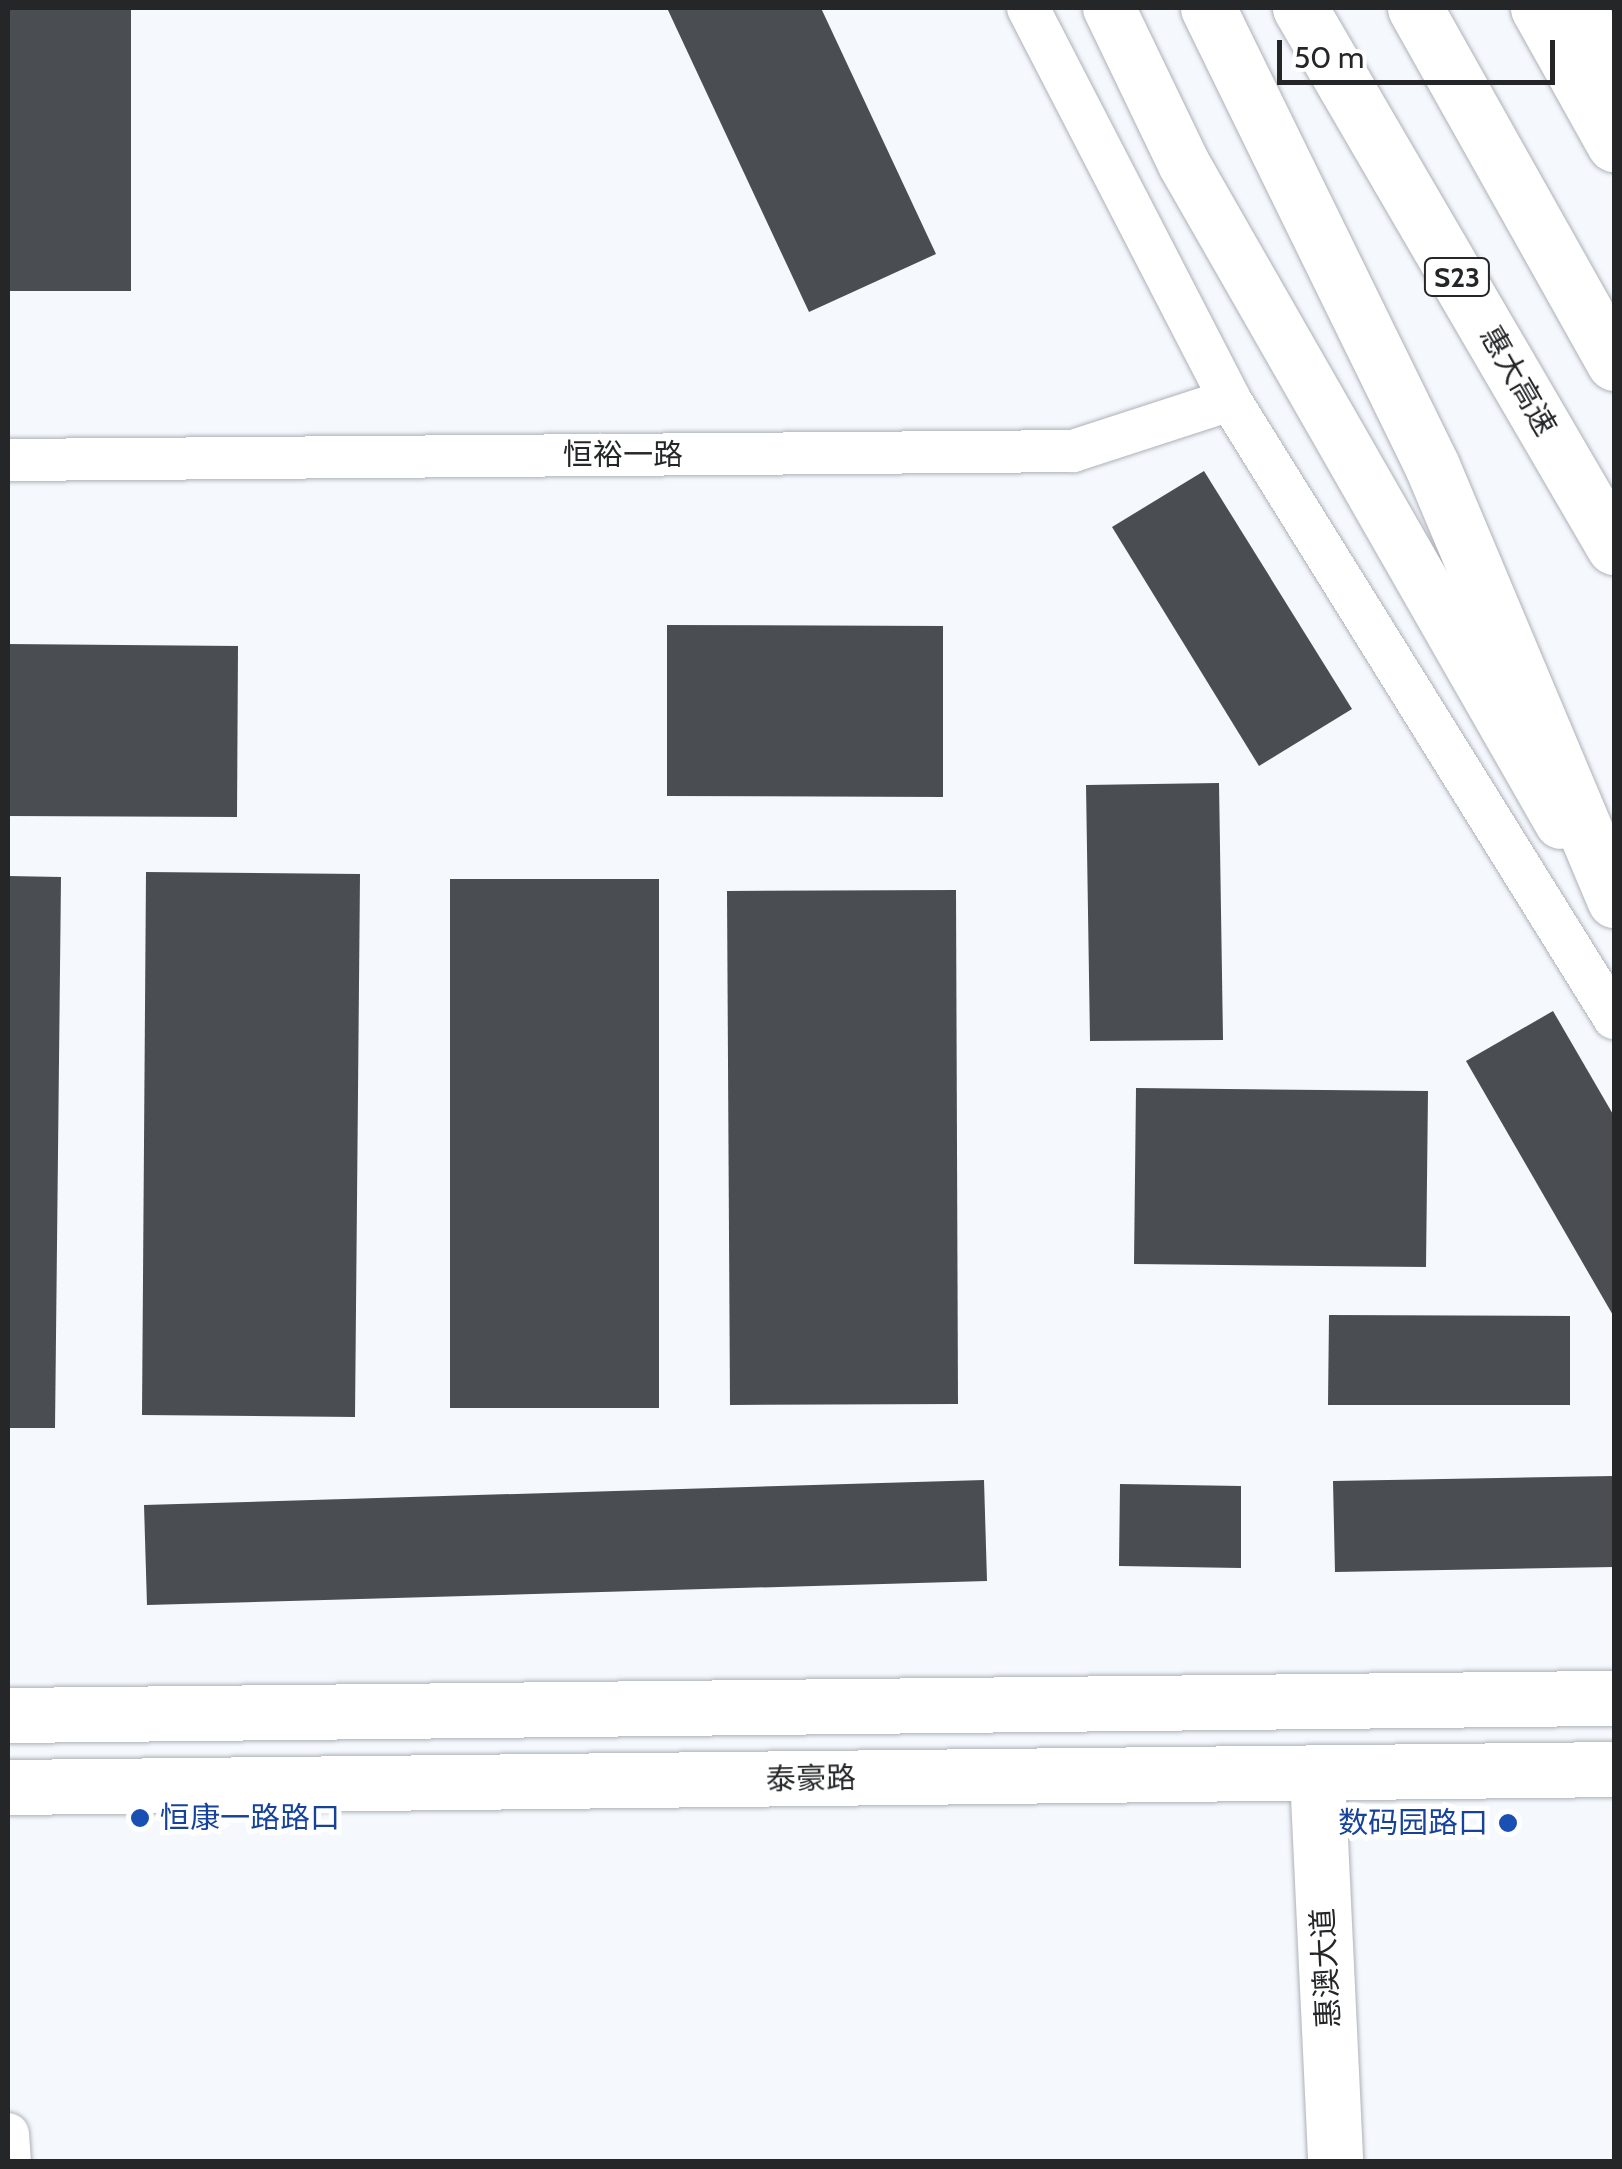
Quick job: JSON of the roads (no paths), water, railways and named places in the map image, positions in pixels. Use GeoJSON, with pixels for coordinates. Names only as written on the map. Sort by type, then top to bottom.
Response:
{"type":"FeatureCollection","features":[{"type":"Feature","properties":{"kind":"main road"},"geometry":{"type":"LineString","coordinates":[[1208,8],[1432,466],[1614,900]]}},
{"type":"Feature","properties":{"kind":"main road","name":"惠大高速"},"geometry":{"type":"LineString","coordinates":[[1300,8],[1614,547]]}},
{"type":"Feature","properties":{"kind":"main road"},"geometry":{"type":"LineString","coordinates":[[1415,8],[1614,363]]}},
{"type":"Feature","properties":{"kind":"main road"},"geometry":{"type":"LineString","coordinates":[[1538,8],[1614,144]]}},
{"type":"Feature","properties":{"kind":"main road"},"geometry":{"type":"LineString","coordinates":[[8,1714],[1614,1698]]}},
{"type":"Feature","properties":{"kind":"main road","name":"泰豪路"},"geometry":{"type":"LineString","coordinates":[[8,1787],[1614,1768]]}},
{"type":"Feature","properties":{"kind":"main road","name":"惠澳大道"},"geometry":{"type":"LineString","coordinates":[[1317,1774],[1335,2162]]}},
{"type":"Feature","properties":{"kind":"street"},"geometry":{"type":"LineString","coordinates":[[1028,8],[1230,400],[1614,1018]]}},
{"type":"Feature","properties":{"kind":"street"},"geometry":{"type":"LineString","coordinates":[[1109,8],[1184,164],[1614,918]]}},
{"type":"Feature","properties":{"kind":"street"},"geometry":{"type":"LineString","coordinates":[[1584,8],[1614,120]]}},
{"type":"Feature","properties":{"kind":"street","name":"恒裕一路"},"geometry":{"type":"LineString","coordinates":[[8,460],[1073,451],[1230,400]]}},
{"type":"Feature","properties":{"kind":"street"},"geometry":{"type":"LineString","coordinates":[[8,2134],[10,2162]]}},
{"type":"Feature","properties":{"kind":"place","name":"恒康一路路口"},"geometry":{"type":"Point","coordinates":[140,1818]}},
{"type":"Feature","properties":{"kind":"place","name":"数码园路口"},"geometry":{"type":"Point","coordinates":[1508,1823]}}]}
